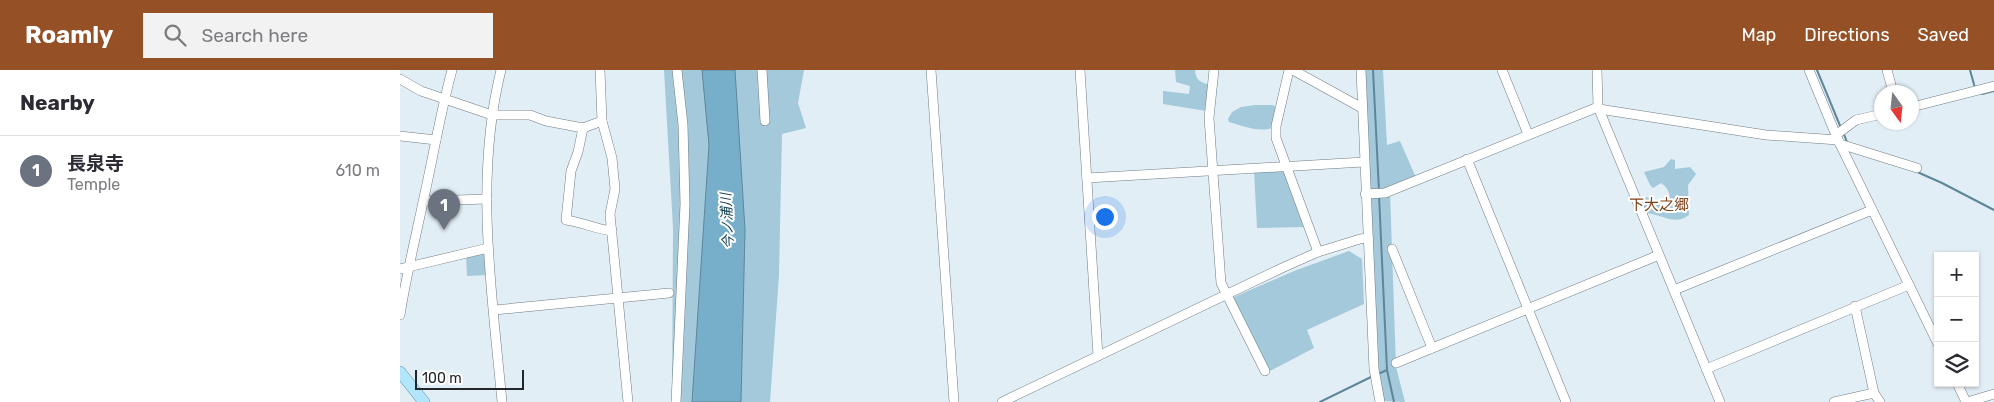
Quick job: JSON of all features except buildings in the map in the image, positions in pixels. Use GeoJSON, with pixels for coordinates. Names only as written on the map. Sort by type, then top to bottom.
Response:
{"type":"FeatureCollection","features":[{"type":"Feature","properties":{"kind":"main road"},"geometry":{"type":"LineString","coordinates":[[400,372],[424,402]]}},
{"type":"Feature","properties":{"kind":"street"},"geometry":{"type":"LineString","coordinates":[[400,315],[404,269],[424,202],[444,100],[452,70]]}},
{"type":"Feature","properties":{"kind":"street"},"geometry":{"type":"LineString","coordinates":[[501,70],[492,114],[487,167],[487,199],[488,248],[502,402]]}},
{"type":"Feature","properties":{"kind":"street"},"geometry":{"type":"LineString","coordinates":[[600,70],[602,120],[613,166],[615,188],[610,214],[628,402]]}},
{"type":"Feature","properties":{"kind":"street"},"geometry":{"type":"LineString","coordinates":[[676,402],[686,204],[683,125],[677,70]]}},
{"type":"Feature","properties":{"kind":"street"},"geometry":{"type":"LineString","coordinates":[[762,70],[765,121]]}},
{"type":"Feature","properties":{"kind":"street"},"geometry":{"type":"LineString","coordinates":[[931,70],[954,402]]}},
{"type":"Feature","properties":{"kind":"street"},"geometry":{"type":"LineString","coordinates":[[1080,70],[1098,356]]}},
{"type":"Feature","properties":{"kind":"street"},"geometry":{"type":"LineString","coordinates":[[1214,70],[1209,118],[1220,283],[1265,372]]}},
{"type":"Feature","properties":{"kind":"street"},"geometry":{"type":"LineString","coordinates":[[1318,252],[1287,167],[1278,148],[1276,126],[1291,70],[1362,108]]}},
{"type":"Feature","properties":{"kind":"street"},"geometry":{"type":"LineString","coordinates":[[1361,70],[1364,162],[1368,194],[1368,238],[1374,369],[1380,402]]}},
{"type":"Feature","properties":{"kind":"street"},"geometry":{"type":"LineString","coordinates":[[1502,70],[1528,134]]}},
{"type":"Feature","properties":{"kind":"street"},"geometry":{"type":"LineString","coordinates":[[1597,70],[1598,108],[1720,402]]}},
{"type":"Feature","properties":{"kind":"street"},"geometry":{"type":"LineString","coordinates":[[1809,70],[1838,140],[1937,342]]}},
{"type":"Feature","properties":{"kind":"street"},"geometry":{"type":"LineString","coordinates":[[1887,70],[1891,85]]}},
{"type":"Feature","properties":{"kind":"street"},"geometry":{"type":"LineString","coordinates":[[402,83],[444,100],[492,114],[530,115],[546,122],[583,128],[602,120]]}},
{"type":"Feature","properties":{"kind":"street"},"geometry":{"type":"LineString","coordinates":[[1919,105],[1994,86]]}},
{"type":"Feature","properties":{"kind":"street"},"geometry":{"type":"LineString","coordinates":[[1368,194],[1385,193],[1528,134],[1598,108],[1766,135],[1838,140],[1917,168]]}},
{"type":"Feature","properties":{"kind":"street"},"geometry":{"type":"LineString","coordinates":[[1838,140],[1856,120],[1874,116]]}},
{"type":"Feature","properties":{"kind":"street"},"geometry":{"type":"LineString","coordinates":[[583,128],[578,152],[571,171],[566,220],[581,222],[592,228],[612,231]]}},
{"type":"Feature","properties":{"kind":"street"},"geometry":{"type":"LineString","coordinates":[[400,136],[436,140]]}},
{"type":"Feature","properties":{"kind":"street"},"geometry":{"type":"LineString","coordinates":[[1466,159],[1566,402]]}},
{"type":"Feature","properties":{"kind":"street"},"geometry":{"type":"LineString","coordinates":[[1087,178],[1364,162]]}},
{"type":"Feature","properties":{"kind":"street"},"geometry":{"type":"LineString","coordinates":[[424,202],[487,199]]}},
{"type":"Feature","properties":{"kind":"street"},"geometry":{"type":"LineString","coordinates":[[1674,290],[1872,210]]}},
{"type":"Feature","properties":{"kind":"street"},"geometry":{"type":"LineString","coordinates":[[1002,402],[1226,294],[1318,252],[1368,238]]}},
{"type":"Feature","properties":{"kind":"street"},"geometry":{"type":"LineString","coordinates":[[404,269],[488,248]]}},
{"type":"Feature","properties":{"kind":"street"},"geometry":{"type":"LineString","coordinates":[[1392,249],[1432,348]]}},
{"type":"Feature","properties":{"kind":"street"},"geometry":{"type":"LineString","coordinates":[[1396,363],[1659,255]]}},
{"type":"Feature","properties":{"kind":"street"},"geometry":{"type":"LineString","coordinates":[[1706,368],[1909,285]]}},
{"type":"Feature","properties":{"kind":"street"},"geometry":{"type":"LineString","coordinates":[[494,310],[669,292]]}},
{"type":"Feature","properties":{"kind":"street"},"geometry":{"type":"LineString","coordinates":[[1855,306],[1874,393],[1880,402]]}},
{"type":"Feature","properties":{"kind":"street"},"geometry":{"type":"LineString","coordinates":[[1959,387],[1967,402],[1994,394]]}},
{"type":"Feature","properties":{"kind":"street"},"geometry":{"type":"LineString","coordinates":[[1834,402],[1874,393]]}},
{"type":"Feature","properties":{"kind":"shaded area"},"geometry":{"type":"Polygon","coordinates":[[[664,70],[804,70],[798,103],[806,128],[782,134],[779,275],[770,402],[672,402],[673,228],[664,70]]]}},
{"type":"Feature","properties":{"kind":"shaded area"},"geometry":{"type":"Polygon","coordinates":[[[1175,70],[1195,70],[1196,77],[1199,80],[1210,85],[1206,111],[1163,104],[1163,91],[1189,94],[1190,86],[1176,82],[1175,70]]]}},
{"type":"Feature","properties":{"kind":"shaded area"},"geometry":{"type":"Polygon","coordinates":[[[1361,70],[1383,70],[1387,145],[1400,141],[1417,180],[1390,191],[1396,367],[1405,402],[1380,401],[1361,70]]]}},
{"type":"Feature","properties":{"kind":"shaded area"},"geometry":{"type":"Polygon","coordinates":[[[1273,105],[1277,108],[1276,126],[1259,129],[1229,122],[1228,119],[1232,112],[1241,107],[1273,105]]]}},
{"type":"Feature","properties":{"kind":"shaded area"},"geometry":{"type":"Polygon","coordinates":[[[1671,159],[1675,160],[1675,169],[1690,167],[1696,174],[1688,185],[1689,215],[1677,220],[1642,213],[1639,207],[1646,197],[1667,207],[1670,204],[1666,187],[1661,183],[1653,188],[1644,172],[1664,167],[1671,159]]]}},
{"type":"Feature","properties":{"kind":"shaded area"},"geometry":{"type":"Polygon","coordinates":[[[1287,167],[1305,227],[1257,228],[1254,171],[1287,167]]]}},
{"type":"Feature","properties":{"kind":"shaded area"},"geometry":{"type":"Polygon","coordinates":[[[488,248],[488,275],[467,276],[466,254],[488,248]]]}},
{"type":"Feature","properties":{"kind":"shaded area"},"geometry":{"type":"Polygon","coordinates":[[[1349,251],[1362,259],[1364,304],[1307,330],[1314,348],[1268,372],[1232,298],[1294,271],[1349,251]]]}},
{"type":"Feature","properties":{"kind":"water","name":"今ノ浦川"},"geometry":{"type":"Polygon","coordinates":[[[702,70],[735,70],[745,230],[741,402],[692,402],[709,145],[702,70]]]}},
{"type":"Feature","properties":{"kind":"waterway"},"geometry":{"type":"LineString","coordinates":[[1373,70],[1379,191]]}},
{"type":"Feature","properties":{"kind":"waterway"},"geometry":{"type":"LineString","coordinates":[[1817,70],[1841,128]]}},
{"type":"Feature","properties":{"kind":"waterway"},"geometry":{"type":"LineString","coordinates":[[1970,70],[1975,88]]}},
{"type":"Feature","properties":{"kind":"waterway"},"geometry":{"type":"LineString","coordinates":[[1982,94],[1994,91]]}},
{"type":"Feature","properties":{"kind":"waterway"},"geometry":{"type":"LineString","coordinates":[[1843,132],[1847,142]]}},
{"type":"Feature","properties":{"kind":"waterway"},"geometry":{"type":"LineString","coordinates":[[1915,171],[1994,210]]}},
{"type":"Feature","properties":{"kind":"waterway"},"geometry":{"type":"LineString","coordinates":[[1379,195],[1387,370],[1394,402]]}},
{"type":"Feature","properties":{"kind":"waterway"},"geometry":{"type":"LineString","coordinates":[[1378,374],[1387,370]]}},
{"type":"Feature","properties":{"kind":"waterway"},"geometry":{"type":"LineString","coordinates":[[1320,402],[1371,377]]}},
{"type":"Feature","properties":{"kind":"place","name":"長泉寺"},"geometry":{"type":"Point","coordinates":[444,230]}},
{"type":"Feature","properties":{"kind":"district","name":"下大之郷"},"geometry":{"type":"Point","coordinates":[1659,205]}}]}
